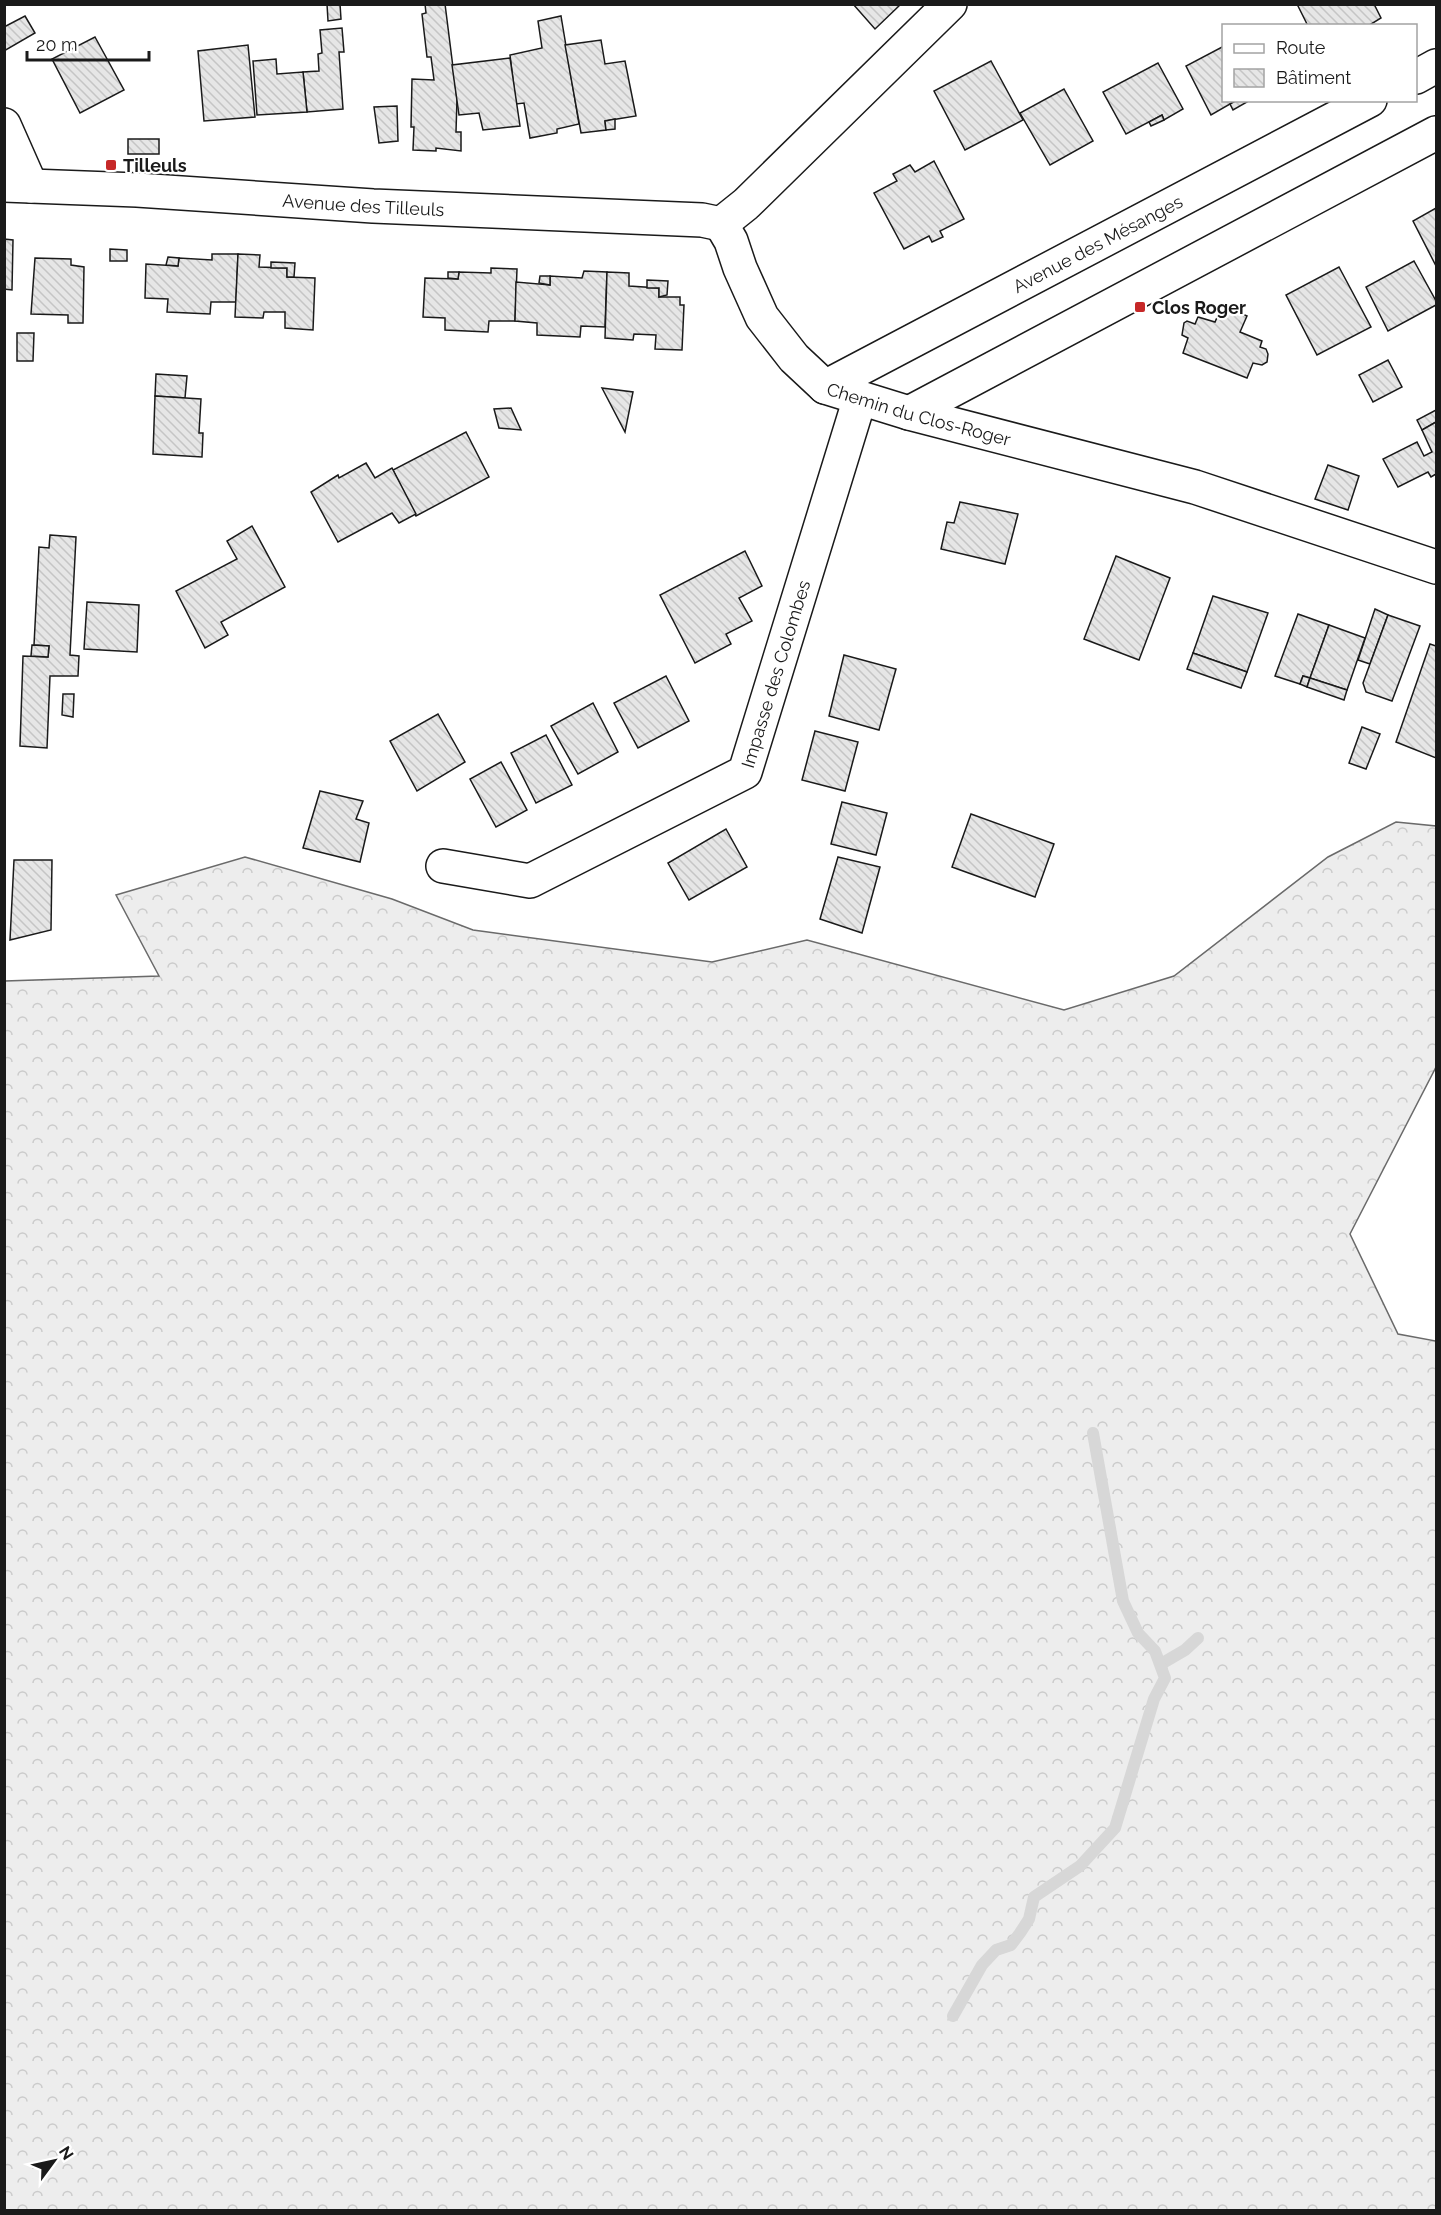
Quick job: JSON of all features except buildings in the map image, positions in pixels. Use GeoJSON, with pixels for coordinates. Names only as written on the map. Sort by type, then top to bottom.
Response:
{"type":"FeatureCollection","features":[{"type":"Feature","properties":{"kind":"street"},"geometry":{"type":"LineString","coordinates":[[721,224],[746,204],[950,4]]}},
{"type":"Feature","properties":{"kind":"street"},"geometry":{"type":"LineString","coordinates":[[1417,76],[1437,66]]}},
{"type":"Feature","properties":{"kind":"street","name":"Avenue des Mésanges"},"geometry":{"type":"LineString","coordinates":[[825,387],[1366,102]]}},
{"type":"Feature","properties":{"kind":"street"},"geometry":{"type":"LineString","coordinates":[[4,124],[18,185]]}},
{"type":"Feature","properties":{"kind":"street"},"geometry":{"type":"LineString","coordinates":[[909,414],[1437,133]]}},
{"type":"Feature","properties":{"kind":"street","name":"Avenue des Tilleuls"},"geometry":{"type":"LineString","coordinates":[[18,185],[138,190],[373,206],[702,220],[721,224]]}},
{"type":"Feature","properties":{"kind":"street","name":"Chemin du Clos-Roger"},"geometry":{"type":"LineString","coordinates":[[721,224],[732,241],[740,268],[762,317],[794,358],[825,387],[909,414],[1195,487],[1437,567]]}},
{"type":"Feature","properties":{"kind":"street","name":"Impasse des Colombes"},"geometry":{"type":"LineString","coordinates":[[443,866],[530,881],[745,772],[860,398]]}},
{"type":"Feature","properties":{"kind":"green space"},"geometry":{"type":"Polygon","coordinates":[[[1396,822],[1436,826],[1436,1067],[1350,1234],[1398,1334],[1436,1341],[1436,2210],[5,2210],[5,981],[159,976],[116,895],[245,857],[392,899],[473,930],[712,962],[807,940],[1064,1010],[1174,976],[1328,857],[1396,822]]]}},
{"type":"Feature","properties":{"kind":"waterway"},"geometry":{"type":"LineString","coordinates":[[953,2016],[982,1965],[996,1950],[1011,1945],[1020,1933],[1029,1919],[1034,1897],[1080,1866],[1115,1828],[1154,1699],[1165,1678],[1155,1651],[1138,1633],[1123,1601],[1093,1433]]}},
{"type":"Feature","properties":{"kind":"waterway"},"geometry":{"type":"LineString","coordinates":[[1161,1664],[1185,1650],[1198,1638]]}},
{"type":"Feature","properties":{"kind":"place","name":"Tilleuls"},"geometry":{"type":"Point","coordinates":[111,165]}},
{"type":"Feature","properties":{"kind":"place","name":"Clos Roger"},"geometry":{"type":"Point","coordinates":[1140,307]}}]}
